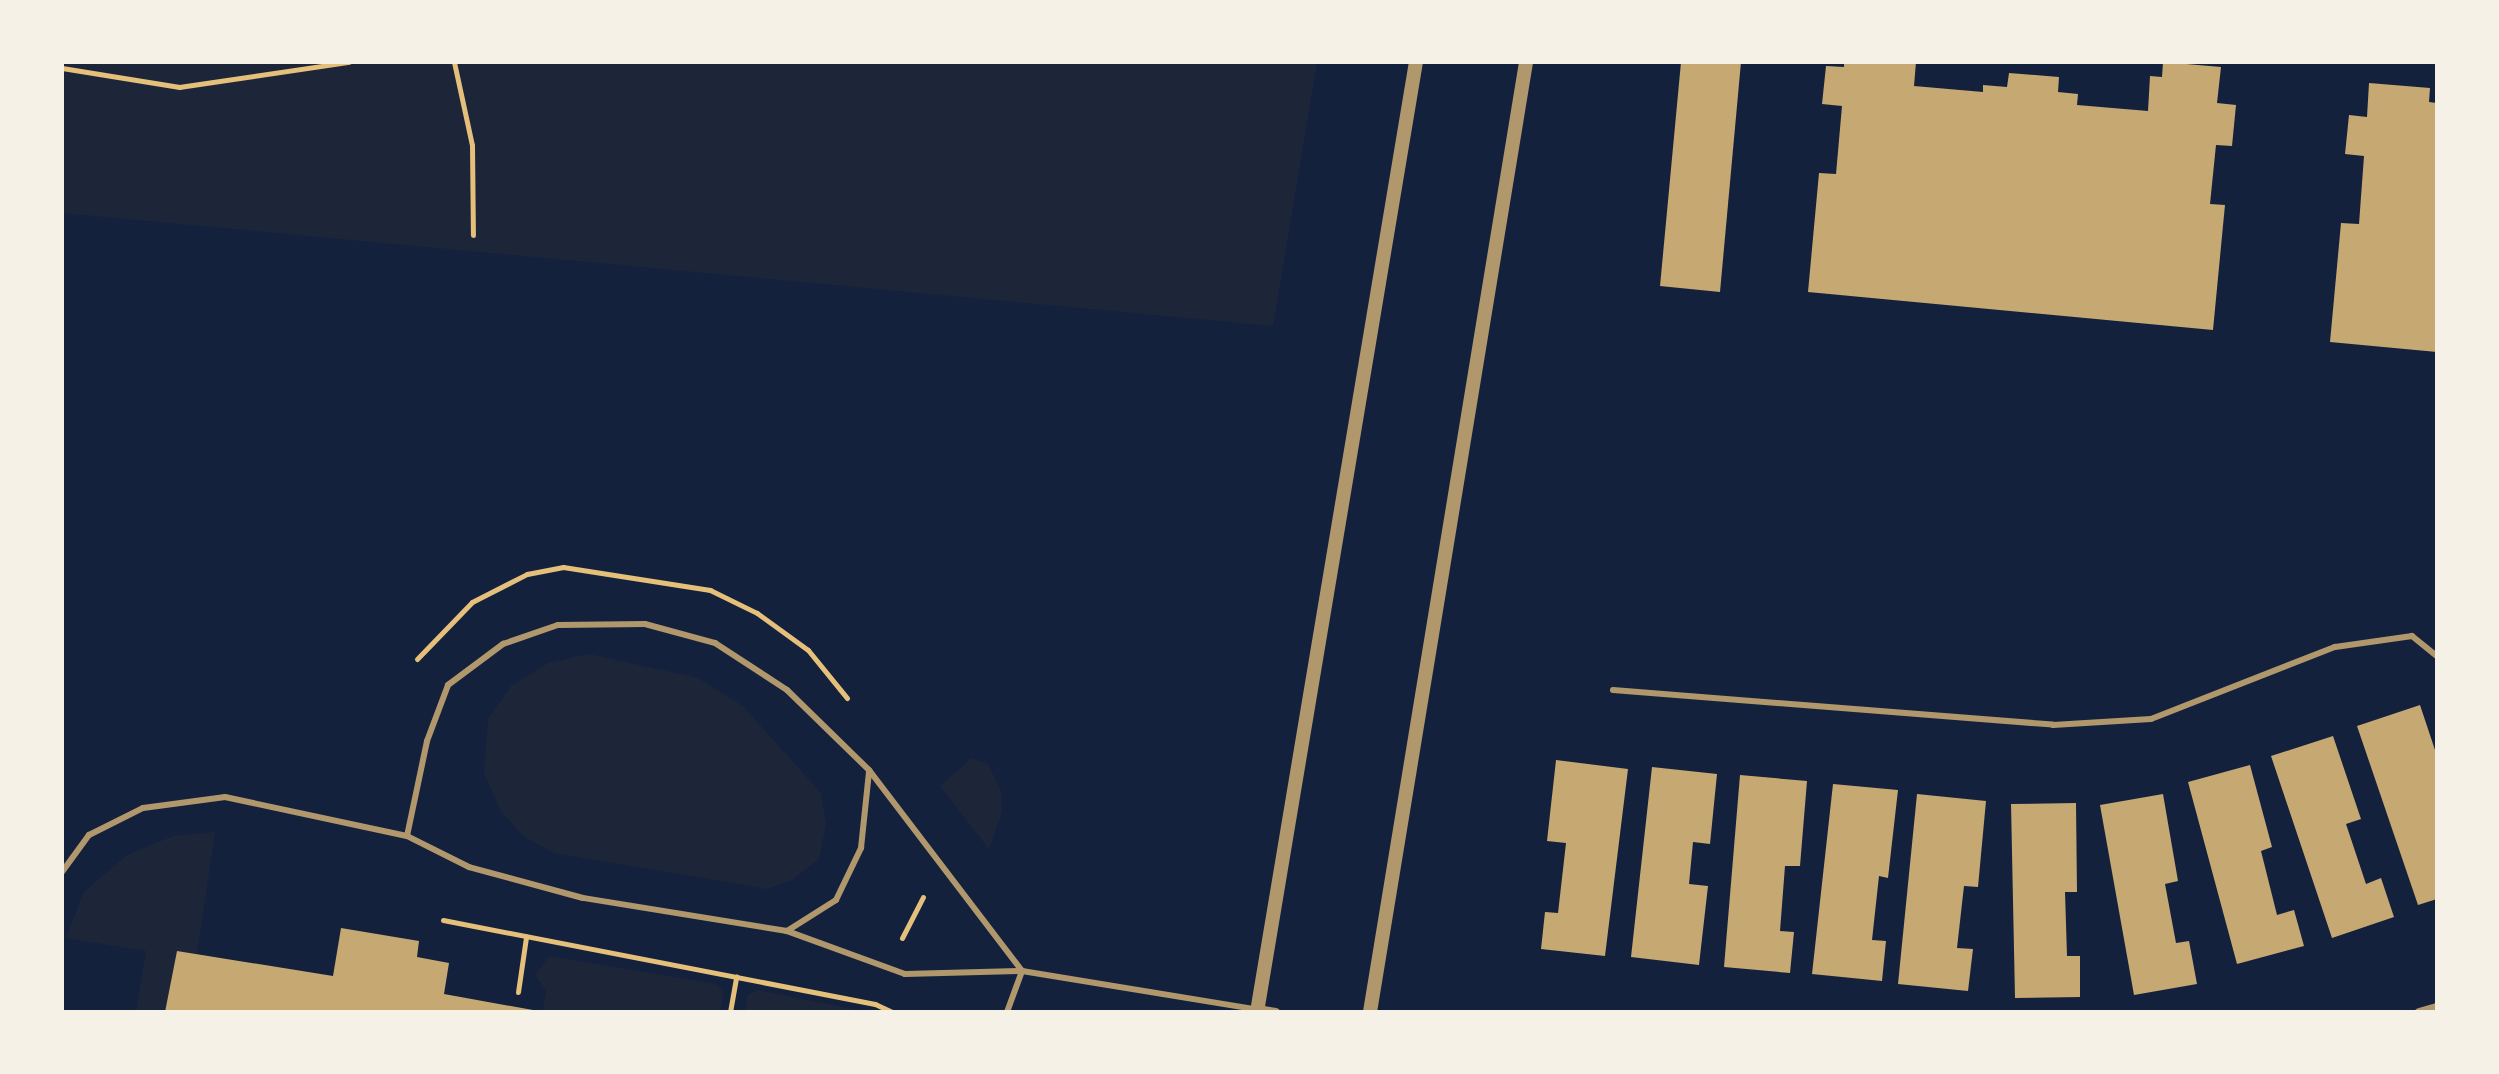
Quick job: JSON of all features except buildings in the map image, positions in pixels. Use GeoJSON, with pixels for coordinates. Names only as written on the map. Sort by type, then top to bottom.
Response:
{"type":"FeatureCollection","features":[{"type":"Feature","properties":{"kind":"street"},"geometry":{"type":"LineString","coordinates":[[1276,1012],[1257,1010],[1416,62]]}},
{"type":"Feature","properties":{"kind":"street"},"geometry":{"type":"LineString","coordinates":[[1370,1012],[1526,62]]}},
{"type":"Feature","properties":{"kind":"street"},"geometry":{"type":"LineString","coordinates":[[2419,1012],[2437,1007]]}},
{"type":"Feature","properties":{"kind":"lane"},"geometry":{"type":"LineString","coordinates":[[407,836],[427,741],[448,685],[503,644],[558,625],[645,624],[715,643],[787,690],[869,770],[1022,971]]}},
{"type":"Feature","properties":{"kind":"lane"},"geometry":{"type":"LineString","coordinates":[[1613,690],[2053,725],[2151,719],[2335,647],[2412,636],[2437,656]]}},
{"type":"Feature","properties":{"kind":"lane"},"geometry":{"type":"LineString","coordinates":[[787,931],[836,900],[861,848],[869,770]]}},
{"type":"Feature","properties":{"kind":"lane"},"geometry":{"type":"LineString","coordinates":[[62,872],[89,835],[143,808],[225,797],[407,836],[469,867],[583,898],[787,931],[905,974],[1022,971],[1257,1010]]}},
{"type":"Feature","properties":{"kind":"lane"},"geometry":{"type":"LineString","coordinates":[[1007,1012],[1022,971]]}},
{"type":"Feature","properties":{"kind":"path"},"geometry":{"type":"LineString","coordinates":[[62,68],[179,87],[349,62]]}},
{"type":"Feature","properties":{"kind":"path"},"geometry":{"type":"LineString","coordinates":[[454,62],[472,145],[473,235]]}},
{"type":"Feature","properties":{"kind":"path"},"geometry":{"type":"LineString","coordinates":[[897,950],[929,885]]}},
{"type":"Feature","properties":{"kind":"path"},"geometry":{"type":"LineString","coordinates":[[443,920],[875,1004],[892,1012]]}},
{"type":"Feature","properties":{"kind":"path"},"geometry":{"type":"LineString","coordinates":[[518,992],[526,937]]}},
{"type":"Feature","properties":{"kind":"path"},"geometry":{"type":"LineString","coordinates":[[730,1012],[736,977]]}},
{"type":"Feature","properties":{"kind":"shaded area"},"geometry":{"type":"Polygon","coordinates":[[[62,62],[1317,62],[1273,326],[62,213],[62,62]]]}},
{"type":"Feature","properties":{"kind":"shaded area"},"geometry":{"type":"Polygon","coordinates":[[[589,654],[698,678],[743,706],[821,793],[826,824],[819,859],[792,880],[767,889],[554,853],[524,837],[501,811],[484,773],[488,719],[511,686],[548,663],[589,654]]]}},
{"type":"Feature","properties":{"kind":"shaded area"},"geometry":{"type":"Polygon","coordinates":[[[972,758],[988,764],[1001,791],[1002,812],[989,849],[940,786],[972,758]]]}},
{"type":"Feature","properties":{"kind":"shaded area"},"geometry":{"type":"Polygon","coordinates":[[[215,832],[197,954],[177,952],[165,1012],[136,1012],[146,951],[66,938],[84,892],[127,855],[173,836],[215,832]]]}},
{"type":"Feature","properties":{"kind":"shaded area"},"geometry":{"type":"Polygon","coordinates":[[[549,956],[716,984],[724,991],[720,1012],[543,1010],[546,990],[535,975],[549,956]]]}},
{"type":"Feature","properties":{"kind":"shaded area"},"geometry":{"type":"Polygon","coordinates":[[[757,990],[867,1012],[745,1012],[748,995],[757,990]]]}}]}
